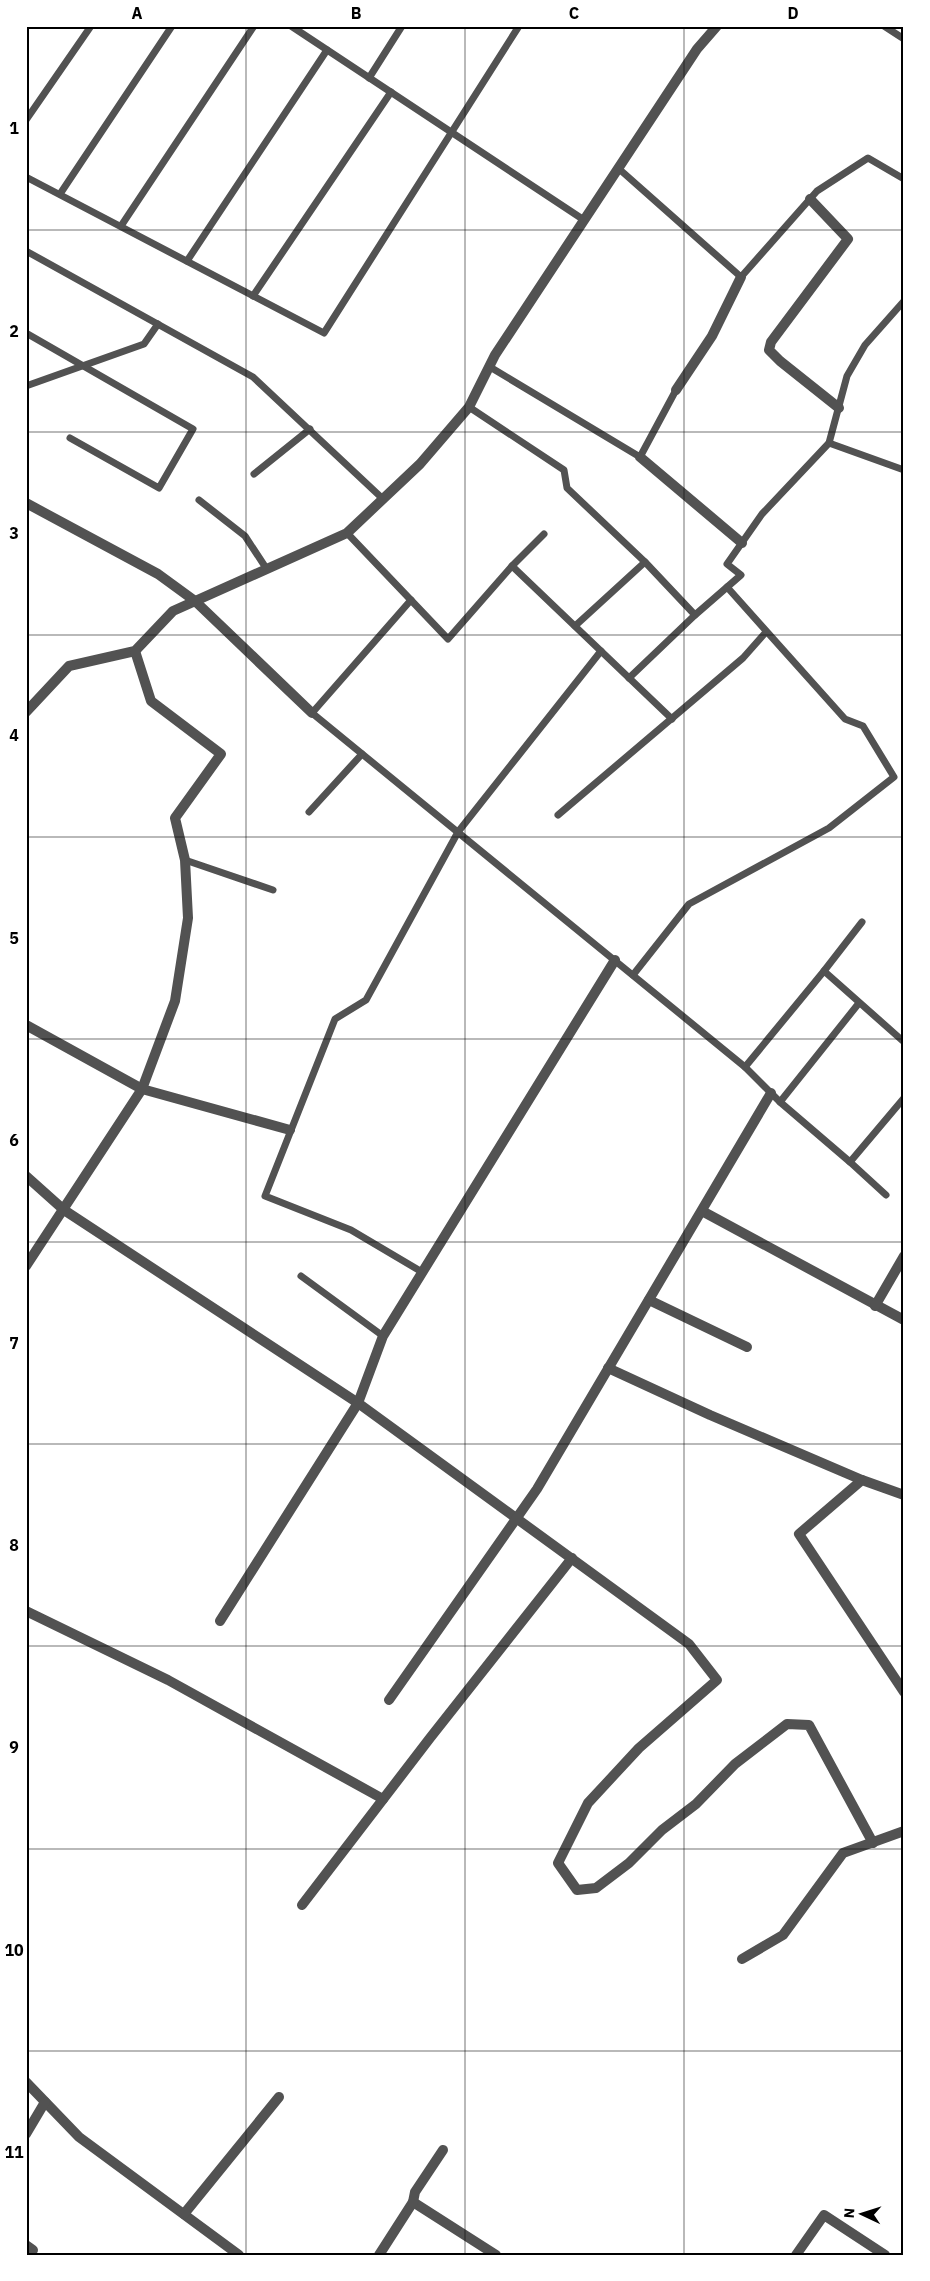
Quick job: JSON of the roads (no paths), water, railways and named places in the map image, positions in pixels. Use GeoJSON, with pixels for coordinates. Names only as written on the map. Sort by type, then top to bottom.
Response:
{"type":"FeatureCollection","features":[{"type":"Feature","properties":{"kind":"street"},"geometry":{"type":"LineString","coordinates":[[26,712],[69,666],[135,651],[174,611],[347,533],[420,464],[469,407],[490,367],[584,220],[697,49],[717,26]]}},
{"type":"Feature","properties":{"kind":"street"},"geometry":{"type":"LineString","coordinates":[[810,199],[848,239],[771,342],[769,350],[839,408]]}},
{"type":"Feature","properties":{"kind":"street"},"geometry":{"type":"LineString","coordinates":[[676,390],[712,336],[741,276]]}},
{"type":"Feature","properties":{"kind":"street"},"geometry":{"type":"LineString","coordinates":[[640,457],[742,543]]}},
{"type":"Feature","properties":{"kind":"street"},"geometry":{"type":"LineString","coordinates":[[26,503],[158,574],[195,601],[312,713]]}},
{"type":"Feature","properties":{"kind":"street"},"geometry":{"type":"LineString","coordinates":[[26,1266],[142,1089],[176,1001],[188,918],[185,860],[174,818],[221,754],[151,701],[135,651]]}},
{"type":"Feature","properties":{"kind":"street"},"geometry":{"type":"LineString","coordinates":[[220,1621],[358,1403],[382,1336],[615,960]]}},
{"type":"Feature","properties":{"kind":"street"},"geometry":{"type":"LineString","coordinates":[[26,1025],[142,1089],[290,1130]]}},
{"type":"Feature","properties":{"kind":"street"},"geometry":{"type":"LineString","coordinates":[[390,1700],[537,1489],[771,1093]]}},
{"type":"Feature","properties":{"kind":"street"},"geometry":{"type":"LineString","coordinates":[[26,1176],[64,1210],[358,1403],[572,1558],[689,1644],[717,1680],[639,1748],[588,1803],[558,1862],[577,1890],[596,1888],[629,1863],[662,1830],[696,1804],[735,1764],[787,1724],[809,1725],[874,1843]]}},
{"type":"Feature","properties":{"kind":"street"},"geometry":{"type":"LineString","coordinates":[[702,1211],[904,1320]]}},
{"type":"Feature","properties":{"kind":"street"},"geometry":{"type":"LineString","coordinates":[[875,1306],[904,1256]]}},
{"type":"Feature","properties":{"kind":"street"},"geometry":{"type":"LineString","coordinates":[[649,1300],[747,1347]]}},
{"type":"Feature","properties":{"kind":"street"},"geometry":{"type":"LineString","coordinates":[[608,1368],[710,1415],[862,1480],[904,1495]]}},
{"type":"Feature","properties":{"kind":"street"},"geometry":{"type":"LineString","coordinates":[[862,1480],[799,1534],[904,1692]]}},
{"type":"Feature","properties":{"kind":"street"},"geometry":{"type":"LineString","coordinates":[[302,1905],[572,1558]]}},
{"type":"Feature","properties":{"kind":"street"},"geometry":{"type":"LineString","coordinates":[[26,1611],[168,1680],[384,1799]]}},
{"type":"Feature","properties":{"kind":"street"},"geometry":{"type":"LineString","coordinates":[[742,1960],[783,1935],[844,1853],[904,1831]]}},
{"type":"Feature","properties":{"kind":"street"},"geometry":{"type":"LineString","coordinates":[[26,2082],[79,2137],[239,2255]]}},
{"type":"Feature","properties":{"kind":"street"},"geometry":{"type":"LineString","coordinates":[[184,2214],[279,2097]]}},
{"type":"Feature","properties":{"kind":"street"},"geometry":{"type":"LineString","coordinates":[[26,2134],[45,2102]]}},
{"type":"Feature","properties":{"kind":"street"},"geometry":{"type":"LineString","coordinates":[[379,2255],[413,2202],[415,2192],[443,2150]]}},
{"type":"Feature","properties":{"kind":"street"},"geometry":{"type":"LineString","coordinates":[[413,2202],[496,2255]]}},
{"type":"Feature","properties":{"kind":"street"},"geometry":{"type":"LineString","coordinates":[[796,2255],[824,2215],[885,2255]]}},
{"type":"Feature","properties":{"kind":"lane"},"geometry":{"type":"LineString","coordinates":[[26,120],[91,26]]}},
{"type":"Feature","properties":{"kind":"lane"},"geometry":{"type":"LineString","coordinates":[[60,194],[172,26]]}},
{"type":"Feature","properties":{"kind":"lane"},"geometry":{"type":"LineString","coordinates":[[121,226],[254,26]]}},
{"type":"Feature","properties":{"kind":"lane"},"geometry":{"type":"LineString","coordinates":[[291,26],[584,220]]}},
{"type":"Feature","properties":{"kind":"lane"},"geometry":{"type":"LineString","coordinates":[[369,78],[402,26]]}},
{"type":"Feature","properties":{"kind":"lane"},"geometry":{"type":"LineString","coordinates":[[26,177],[324,333],[453,133],[519,26]]}},
{"type":"Feature","properties":{"kind":"lane"},"geometry":{"type":"LineString","coordinates":[[884,26],[904,39]]}},
{"type":"Feature","properties":{"kind":"lane"},"geometry":{"type":"LineString","coordinates":[[187,261],[327,50]]}},
{"type":"Feature","properties":{"kind":"lane"},"geometry":{"type":"LineString","coordinates":[[254,296],[391,92]]}},
{"type":"Feature","properties":{"kind":"lane"},"geometry":{"type":"LineString","coordinates":[[618,168],[741,276],[817,191],[868,158],[904,179]]}},
{"type":"Feature","properties":{"kind":"lane"},"geometry":{"type":"LineString","coordinates":[[26,251],[253,377],[383,499]]}},
{"type":"Feature","properties":{"kind":"lane"},"geometry":{"type":"LineString","coordinates":[[629,678],[695,615],[741,575],[727,564],[762,514],[829,443],[848,376],[865,346],[904,301]]}},
{"type":"Feature","properties":{"kind":"lane"},"geometry":{"type":"LineString","coordinates":[[26,386],[144,344],[158,324]]}},
{"type":"Feature","properties":{"kind":"lane"},"geometry":{"type":"LineString","coordinates":[[26,333],[193,429],[159,488],[70,438]]}},
{"type":"Feature","properties":{"kind":"lane"},"geometry":{"type":"LineString","coordinates":[[490,367],[640,457],[676,390]]}},
{"type":"Feature","properties":{"kind":"lane"},"geometry":{"type":"LineString","coordinates":[[469,407],[564,470],[567,488],[645,562],[695,615]]}},
{"type":"Feature","properties":{"kind":"lane"},"geometry":{"type":"LineString","coordinates":[[254,474],[310,429]]}},
{"type":"Feature","properties":{"kind":"lane"},"geometry":{"type":"LineString","coordinates":[[829,443],[904,470]]}},
{"type":"Feature","properties":{"kind":"lane"},"geometry":{"type":"LineString","coordinates":[[199,500],[245,536],[266,568]]}},
{"type":"Feature","properties":{"kind":"lane"},"geometry":{"type":"LineString","coordinates":[[347,533],[448,639],[512,566],[544,534]]}},
{"type":"Feature","properties":{"kind":"lane"},"geometry":{"type":"LineString","coordinates":[[575,626],[645,562]]}},
{"type":"Feature","properties":{"kind":"lane"},"geometry":{"type":"LineString","coordinates":[[512,566],[672,719]]}},
{"type":"Feature","properties":{"kind":"lane"},"geometry":{"type":"LineString","coordinates":[[633,976],[689,904],[829,828],[894,777],[863,726],[845,719],[727,587]]}},
{"type":"Feature","properties":{"kind":"lane"},"geometry":{"type":"LineString","coordinates":[[411,600],[312,713],[745,1067],[780,1102],[886,1195]]}},
{"type":"Feature","properties":{"kind":"lane"},"geometry":{"type":"LineString","coordinates":[[558,815],[743,658],[766,632]]}},
{"type":"Feature","properties":{"kind":"lane"},"geometry":{"type":"LineString","coordinates":[[422,1272],[351,1230],[265,1196],[335,1020],[366,1000],[458,832],[602,651]]}},
{"type":"Feature","properties":{"kind":"lane"},"geometry":{"type":"LineString","coordinates":[[310,812],[362,754]]}},
{"type":"Feature","properties":{"kind":"lane"},"geometry":{"type":"LineString","coordinates":[[185,860],[273,890]]}},
{"type":"Feature","properties":{"kind":"lane"},"geometry":{"type":"LineString","coordinates":[[745,1067],[862,922]]}},
{"type":"Feature","properties":{"kind":"lane"},"geometry":{"type":"LineString","coordinates":[[824,971],[904,1042]]}},
{"type":"Feature","properties":{"kind":"lane"},"geometry":{"type":"LineString","coordinates":[[780,1102],[859,1003]]}},
{"type":"Feature","properties":{"kind":"lane"},"geometry":{"type":"LineString","coordinates":[[850,1162],[904,1098]]}},
{"type":"Feature","properties":{"kind":"lane"},"geometry":{"type":"LineString","coordinates":[[301,1276],[382,1336]]}}]}
